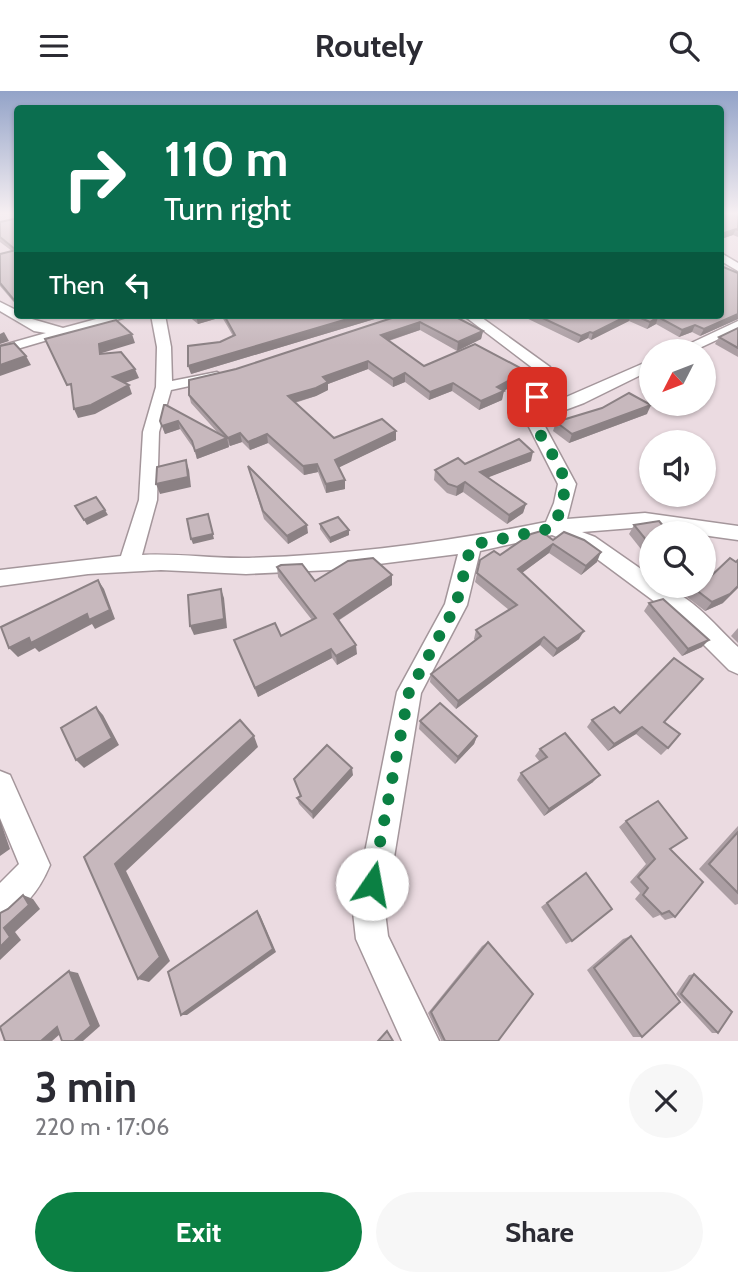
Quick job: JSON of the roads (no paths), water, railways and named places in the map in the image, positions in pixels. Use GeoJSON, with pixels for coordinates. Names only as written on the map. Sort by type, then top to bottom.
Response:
{"type":"FeatureCollection","features":[{"type":"Feature","properties":{"kind":"street"},"geometry":{"type":"LineString","coordinates":[[22,319],[38,328],[69,330]]}},
{"type":"Feature","properties":{"kind":"street"},"geometry":{"type":"LineString","coordinates":[[0,350],[111,319]]}},
{"type":"Feature","properties":{"kind":"street"},"geometry":{"type":"LineString","coordinates":[[129,565],[148,500],[151,432],[164,387],[164,347],[159,319]]}},
{"type":"Feature","properties":{"kind":"street"},"geometry":{"type":"LineString","coordinates":[[475,319],[545,370],[546,374],[534,401],[532,417],[567,484],[564,503],[553,528]]}},
{"type":"Feature","properties":{"kind":"street"},"geometry":{"type":"LineString","coordinates":[[707,339],[738,325]]}},
{"type":"Feature","properties":{"kind":"street"},"geometry":{"type":"LineString","coordinates":[[532,417],[578,400],[639,370]]}},
{"type":"Feature","properties":{"kind":"street"},"geometry":{"type":"LineString","coordinates":[[164,387],[232,372]]}},
{"type":"Feature","properties":{"kind":"street"},"geometry":{"type":"LineString","coordinates":[[0,578],[88,566],[206,562],[288,565],[471,545],[553,528],[645,520],[738,534]]}},
{"type":"Feature","properties":{"kind":"street"},"geometry":{"type":"LineString","coordinates":[[553,528],[588,542],[686,612],[738,663]]}},
{"type":"Feature","properties":{"kind":"street"},"geometry":{"type":"LineString","coordinates":[[421,1041],[372,939],[369,912],[409,692],[456,605],[471,545]]}},
{"type":"Feature","properties":{"kind":"street"},"geometry":{"type":"LineString","coordinates":[[0,785],[34,865],[27,880],[0,904]]}}]}
